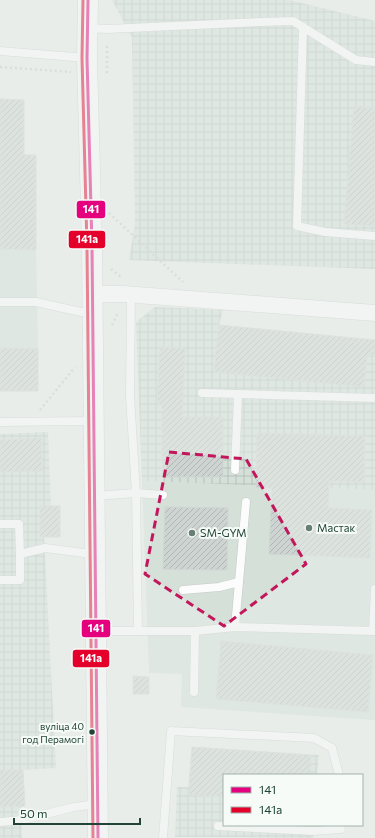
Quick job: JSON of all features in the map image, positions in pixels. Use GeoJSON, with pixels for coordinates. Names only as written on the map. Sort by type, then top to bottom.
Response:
{"type":"FeatureCollection","features":[{"type":"Feature","properties":{"kind":"street"},"geometry":{"type":"LineString","coordinates":[[88,0],[87,28],[82,65],[92,247],[98,838]]}},
{"type":"Feature","properties":{"kind":"street"},"geometry":{"type":"LineString","coordinates":[[92,303],[131,294],[375,313]]}},
{"type":"Feature","properties":{"kind":"lane"},"geometry":{"type":"LineString","coordinates":[[87,28],[107,29],[293,21],[356,60],[375,62]]}},
{"type":"Feature","properties":{"kind":"lane"},"geometry":{"type":"LineString","coordinates":[[303,27],[297,226],[325,232],[375,236]]}},
{"type":"Feature","properties":{"kind":"lane"},"geometry":{"type":"LineString","coordinates":[[0,51],[82,65]]}},
{"type":"Feature","properties":{"kind":"lane"},"geometry":{"type":"LineString","coordinates":[[131,294],[130,396],[136,493],[138,631]]}},
{"type":"Feature","properties":{"kind":"lane"},"geometry":{"type":"LineString","coordinates":[[0,302],[36,302],[81,312],[92,303]]}},
{"type":"Feature","properties":{"kind":"lane"},"geometry":{"type":"LineString","coordinates":[[202,393],[375,398]]}},
{"type":"Feature","properties":{"kind":"lane"},"geometry":{"type":"LineString","coordinates":[[235,470],[238,394]]}},
{"type":"Feature","properties":{"kind":"lane"},"geometry":{"type":"LineString","coordinates":[[0,422],[94,421]]}},
{"type":"Feature","properties":{"kind":"lane"},"geometry":{"type":"LineString","coordinates":[[94,496],[136,493],[163,495]]}},
{"type":"Feature","properties":{"kind":"lane"},"geometry":{"type":"LineString","coordinates":[[235,626],[246,502]]}},
{"type":"Feature","properties":{"kind":"lane"},"geometry":{"type":"LineString","coordinates":[[0,524],[19,524],[20,554],[20,580],[0,580]]}},
{"type":"Feature","properties":{"kind":"lane"},"geometry":{"type":"LineString","coordinates":[[20,554],[45,548],[95,553]]}},
{"type":"Feature","properties":{"kind":"lane"},"geometry":{"type":"LineString","coordinates":[[183,590],[219,587],[239,582]]}},
{"type":"Feature","properties":{"kind":"lane"},"geometry":{"type":"LineString","coordinates":[[96,631],[195,631],[235,626],[373,631],[375,589]]}},
{"type":"Feature","properties":{"kind":"lane"},"geometry":{"type":"LineString","coordinates":[[194,692],[195,631]]}},
{"type":"Feature","properties":{"kind":"lane"},"geometry":{"type":"LineString","coordinates":[[163,838],[171,731],[314,738],[332,748],[339,774]]}},
{"type":"Feature","properties":{"kind":"lane"},"geometry":{"type":"LineString","coordinates":[[0,822],[22,820],[74,807],[98,804]]}},
{"type":"Feature","properties":{"kind":"lane"},"geometry":{"type":"LineString","coordinates":[[218,826],[341,831]]}},
{"type":"Feature","properties":{"kind":"path"},"geometry":{"type":"LineString","coordinates":[[0,67],[82,65]]}},
{"type":"Feature","properties":{"kind":"path"},"geometry":{"type":"LineString","coordinates":[[109,212],[203,300]]}},
{"type":"Feature","properties":{"kind":"path"},"geometry":{"type":"LineString","coordinates":[[30,422],[77,365]]}},
{"type":"Feature","properties":{"kind":"highlighted area"},"geometry":{"type":"Polygon","coordinates":[[[169,452],[246,459],[306,564],[224,626],[145,574],[169,452]]]}},
{"type":"Feature","properties":{"kind":"shaded area"},"geometry":{"type":"Polygon","coordinates":[[[112,0],[290,0],[375,21],[375,269],[129,260],[135,223],[132,37],[112,0]]]}},
{"type":"Feature","properties":{"kind":"shaded area"},"geometry":{"type":"Polygon","coordinates":[[[0,99],[24,100],[24,154],[36,155],[38,391],[0,391],[0,99]]]}},
{"type":"Feature","properties":{"kind":"shaded area"},"geometry":{"type":"Polygon","coordinates":[[[155,307],[223,310],[219,325],[375,340],[375,490],[142,481],[136,322],[155,307]]]}},
{"type":"Feature","properties":{"kind":"shaded area"},"geometry":{"type":"Polygon","coordinates":[[[48,432],[51,506],[60,506],[60,537],[44,537],[56,768],[23,770],[25,806],[21,807],[22,838],[0,838],[0,434],[48,432]]]}},
{"type":"Feature","properties":{"kind":"shaded area"},"geometry":{"type":"Polygon","coordinates":[[[142,481],[375,490],[375,720],[181,707],[182,674],[149,673],[142,481]]]}},
{"type":"Feature","properties":{"kind":"shaded area"},"geometry":{"type":"Polygon","coordinates":[[[192,747],[319,755],[317,774],[223,774],[223,826],[314,826],[313,838],[175,837],[177,787],[189,787],[192,747]]]}},
{"type":"Feature","properties":{"kind":"building"},"geometry":{"type":"Polygon","coordinates":[[[0,99],[24,100],[24,155],[36,155],[36,250],[0,249],[0,99]]]}},
{"type":"Feature","properties":{"kind":"building"},"geometry":{"type":"Polygon","coordinates":[[[354,106],[375,108],[375,226],[344,224],[354,106]]]}},
{"type":"Feature","properties":{"kind":"building"},"geometry":{"type":"Polygon","coordinates":[[[219,325],[375,340],[375,356],[367,355],[364,387],[214,372],[219,325]]]}},
{"type":"Feature","properties":{"kind":"building"},"geometry":{"type":"Polygon","coordinates":[[[160,347],[185,348],[182,417],[223,417],[223,477],[162,477],[162,405],[157,404],[160,347]]]}},
{"type":"Feature","properties":{"kind":"building"},"geometry":{"type":"Polygon","coordinates":[[[0,348],[38,349],[38,391],[0,391],[0,348]]]}},
{"type":"Feature","properties":{"kind":"building"},"geometry":{"type":"Polygon","coordinates":[[[257,433],[365,436],[364,482],[329,481],[328,508],[372,510],[370,558],[269,554],[272,488],[256,487],[257,433]]]}},
{"type":"Feature","properties":{"kind":"building"},"geometry":{"type":"Polygon","coordinates":[[[41,438],[42,471],[0,472],[0,440],[41,438]]]}},
{"type":"Feature","properties":{"kind":"building"},"geometry":{"type":"Polygon","coordinates":[[[40,506],[60,506],[60,537],[40,537],[40,506]]]}},
{"type":"Feature","properties":{"kind":"building"},"geometry":{"type":"Polygon","coordinates":[[[165,507],[228,508],[227,570],[163,569],[165,507]]]}},
{"type":"Feature","properties":{"kind":"building"},"geometry":{"type":"Polygon","coordinates":[[[221,641],[373,655],[368,712],[216,699],[221,641]]]}},
{"type":"Feature","properties":{"kind":"building"},"geometry":{"type":"Polygon","coordinates":[[[133,676],[149,677],[149,694],[133,694],[133,676]]]}},
{"type":"Feature","properties":{"kind":"building"},"geometry":{"type":"Polygon","coordinates":[[[192,747],[311,755],[310,774],[223,774],[223,797],[188,795],[192,747]]]}},
{"type":"Feature","properties":{"kind":"building"},"geometry":{"type":"Polygon","coordinates":[[[0,770],[23,770],[25,806],[0,807],[0,770]]]}},
{"type":"Feature","properties":{"kind":"transit line","name":"141а"},"geometry":{"type":"LineString","coordinates":[[83,0],[82,58],[87,247],[93,838]]}},
{"type":"Feature","properties":{"kind":"transit line","name":"141"},"geometry":{"type":"LineString","coordinates":[[88,0],[87,58],[92,247],[98,838]]}},
{"type":"Feature","properties":{"kind":"place","name":"Мастак"},"geometry":{"type":"Point","coordinates":[309,528]}},
{"type":"Feature","properties":{"kind":"place","name":"SM-GYM"},"geometry":{"type":"Point","coordinates":[192,533]}},
{"type":"Feature","properties":{"kind":"place","name":"вуліца 40 год Перамогі"},"geometry":{"type":"Point","coordinates":[92,732]}}]}
